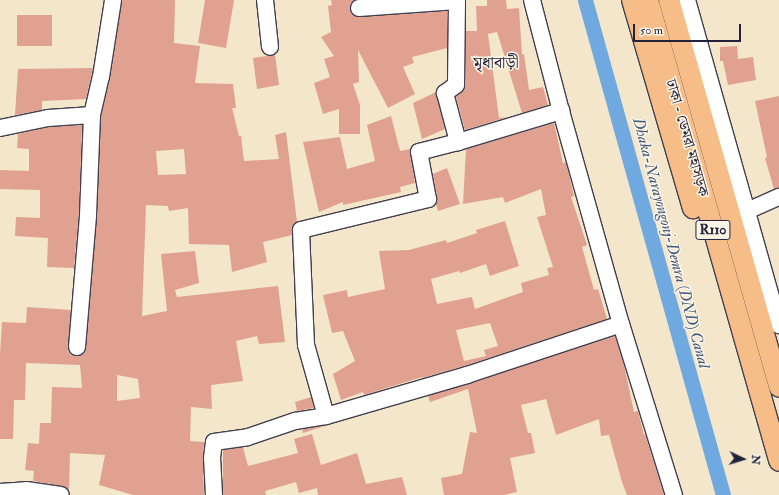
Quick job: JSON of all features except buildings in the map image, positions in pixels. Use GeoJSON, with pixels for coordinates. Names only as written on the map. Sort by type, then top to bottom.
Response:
{"type":"FeatureCollection","features":[{"type":"Feature","properties":{"kind":"main road"},"geometry":{"type":"LineString","coordinates":[[632,0],[706,255],[727,280]]}},
{"type":"Feature","properties":{"kind":"main road","name":"ঢাকা - ডেমরা মহাসড়ক"},"geometry":{"type":"LineString","coordinates":[[648,0],[779,460]]}},
{"type":"Feature","properties":{"kind":"main road","name":"ঢাকা - ডেমরা মহাসড়ক"},"geometry":{"type":"LineString","coordinates":[[669,0],[779,387]]}},
{"type":"Feature","properties":{"kind":"street"},"geometry":{"type":"LineString","coordinates":[[77,347],[88,215],[92,115],[101,78],[113,0]]}},
{"type":"Feature","properties":{"kind":"street"},"geometry":{"type":"LineString","coordinates":[[265,0],[270,48]]}},
{"type":"Feature","properties":{"kind":"street"},"geometry":{"type":"LineString","coordinates":[[532,0],[561,111],[621,324],[674,495]]}},
{"type":"Feature","properties":{"kind":"street"},"geometry":{"type":"LineString","coordinates":[[687,0],[779,325]]}},
{"type":"Feature","properties":{"kind":"street"},"geometry":{"type":"LineString","coordinates":[[359,8],[457,1],[456,85],[445,93],[458,142]]}},
{"type":"Feature","properties":{"kind":"street"},"geometry":{"type":"LineString","coordinates":[[326,416],[306,345],[301,230],[428,199],[419,152],[458,142],[561,111]]}},
{"type":"Feature","properties":{"kind":"street"},"geometry":{"type":"LineString","coordinates":[[0,128],[48,118],[92,115]]}},
{"type":"Feature","properties":{"kind":"street"},"geometry":{"type":"LineString","coordinates":[[747,211],[779,197]]}},
{"type":"Feature","properties":{"kind":"street"},"geometry":{"type":"LineString","coordinates":[[214,495],[212,458],[214,442],[248,437],[295,421],[326,416],[467,375],[621,324]]}},
{"type":"Feature","properties":{"kind":"street"},"geometry":{"type":"LineString","coordinates":[[0,492],[26,490],[61,495]]}},
{"type":"Feature","properties":{"kind":"waterway","name":"Dhaka-Narayongonj-Demra (DND) Canal"},"geometry":{"type":"LineString","coordinates":[[585,0],[723,495]]}},
{"type":"Feature","properties":{"kind":"district","name":"মৃধাবাড়ী"},"geometry":{"type":"Point","coordinates":[496,63]}}]}
